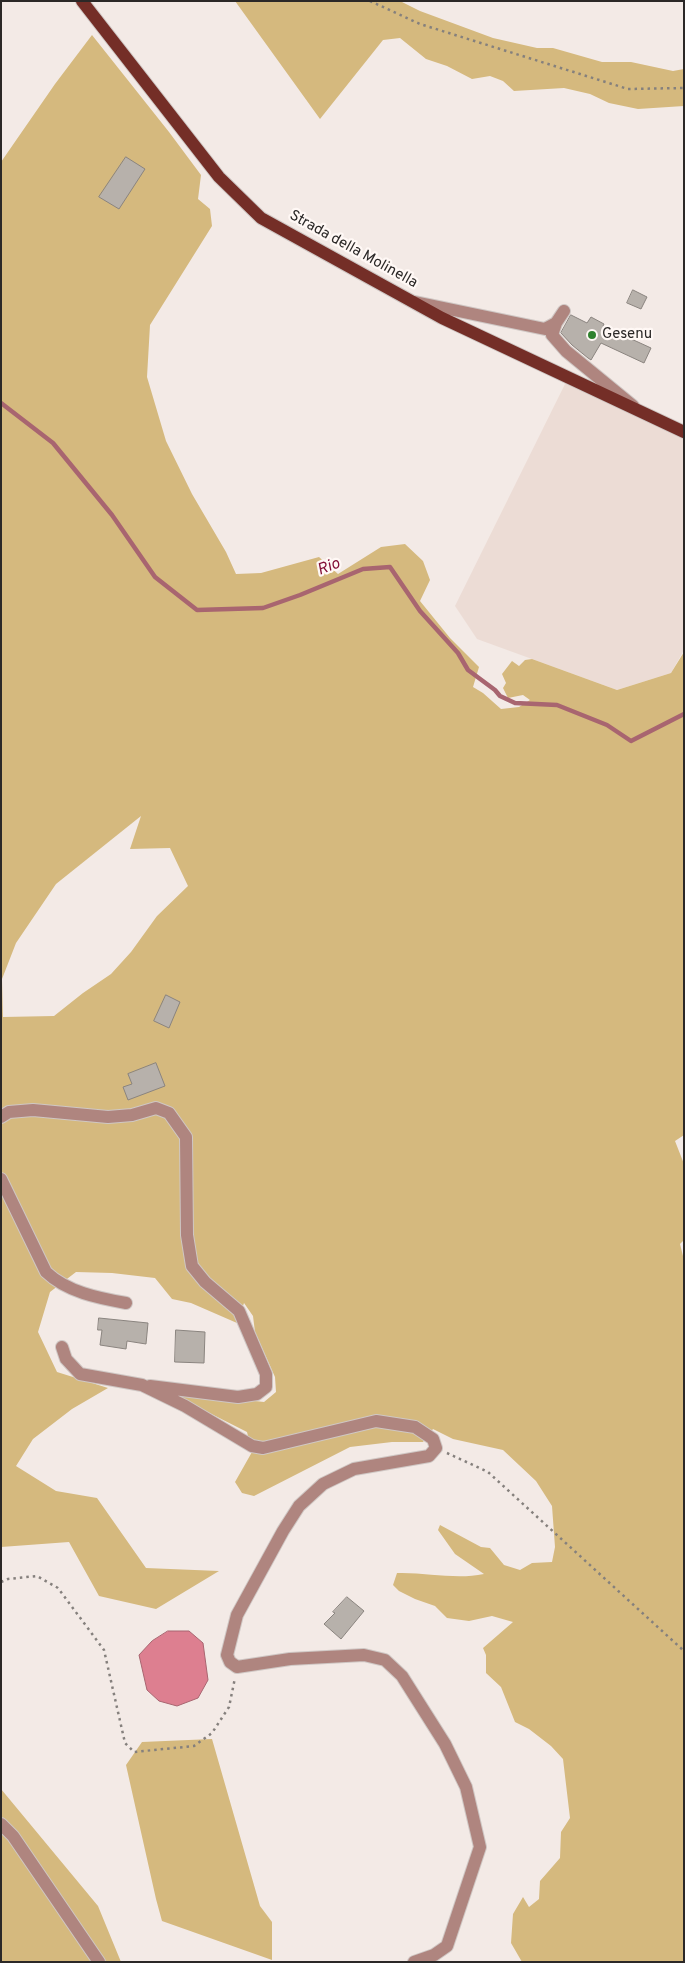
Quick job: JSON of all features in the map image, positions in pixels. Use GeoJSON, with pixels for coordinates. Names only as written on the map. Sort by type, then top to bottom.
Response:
{"type":"FeatureCollection","features":[{"type":"Feature","properties":{"kind":"main road","name":"Strada della Molinella"},"geometry":{"type":"LineString","coordinates":[[82,1],[219,177],[261,218],[442,318],[684,432]]}},
{"type":"Feature","properties":{"kind":"lane"},"geometry":{"type":"LineString","coordinates":[[411,301],[545,329],[556,323]]}},
{"type":"Feature","properties":{"kind":"lane"},"geometry":{"type":"LineString","coordinates":[[564,311],[556,323],[552,334],[566,351],[611,386],[639,411]]}},
{"type":"Feature","properties":{"kind":"lane"},"geometry":{"type":"LineString","coordinates":[[1,1117],[9,1112],[33,1110],[108,1117],[132,1115],[156,1108],[169,1113],[186,1137],[187,1236],[192,1266],[205,1282],[239,1311],[266,1374],[266,1387],[257,1394],[238,1396],[142,1385],[80,1374],[66,1359],[62,1347]]}},
{"type":"Feature","properties":{"kind":"lane"},"geometry":{"type":"LineString","coordinates":[[1,1179],[46,1272],[55,1281],[91,1296],[126,1304]]}},
{"type":"Feature","properties":{"kind":"lane"},"geometry":{"type":"LineString","coordinates":[[142,1385],[186,1406],[252,1446],[263,1448],[376,1421],[415,1427],[433,1439],[436,1448],[429,1456],[354,1470],[323,1484],[298,1506],[236,1615],[227,1655],[230,1662],[237,1667],[338,1651],[385,1660],[402,1676],[445,1744],[466,1787],[480,1847],[447,1946],[434,1955],[414,1962]]}},
{"type":"Feature","properties":{"kind":"lane"},"geometry":{"type":"LineString","coordinates":[[1,1824],[13,1836],[99,1962]]}},
{"type":"Feature","properties":{"kind":"path"},"geometry":{"type":"LineString","coordinates":[[370,1],[420,24],[628,89],[684,88]]}},
{"type":"Feature","properties":{"kind":"path"},"geometry":{"type":"LineString","coordinates":[[436,1448],[488,1472],[684,1651]]}},
{"type":"Feature","properties":{"kind":"path"},"geometry":{"type":"LineString","coordinates":[[1,1582],[8,1579],[38,1576],[58,1588],[104,1650],[125,1743],[134,1752],[194,1746],[212,1733],[229,1707],[237,1667]]}},
{"type":"Feature","properties":{"kind":"shaded area"},"geometry":{"type":"Polygon","coordinates":[[[235,1],[400,1],[420,11],[493,38],[537,48],[553,48],[602,62],[631,62],[673,71],[684,69],[684,106],[638,109],[609,103],[590,94],[564,88],[514,91],[503,81],[490,76],[472,79],[447,66],[426,59],[400,38],[383,40],[320,119],[235,1]]]}},
{"type":"Feature","properties":{"kind":"shaded area"},"geometry":{"type":"Polygon","coordinates":[[[92,35],[201,175],[198,199],[210,209],[212,226],[150,325],[147,377],[166,441],[192,494],[226,552],[236,574],[261,573],[319,557],[338,574],[381,547],[405,544],[423,561],[430,580],[420,601],[450,638],[479,667],[473,687],[501,709],[519,707],[530,700],[523,695],[508,698],[503,688],[506,683],[502,674],[512,661],[519,666],[525,660],[532,659],[617,690],[671,673],[684,652],[684,1135],[675,1141],[684,1164],[684,1240],[680,1244],[684,1260],[684,1962],[522,1962],[511,1943],[513,1914],[523,1897],[529,1907],[539,1899],[540,1881],[560,1858],[561,1832],[570,1818],[563,1759],[551,1746],[529,1729],[515,1722],[501,1687],[486,1673],[486,1655],[483,1648],[513,1622],[492,1616],[469,1621],[447,1618],[435,1606],[399,1591],[393,1585],[397,1573],[451,1576],[484,1574],[455,1554],[438,1530],[440,1525],[481,1547],[490,1548],[504,1565],[520,1570],[532,1563],[552,1562],[555,1547],[552,1506],[536,1481],[503,1450],[453,1439],[433,1429],[423,1442],[392,1442],[350,1447],[254,1496],[242,1493],[235,1482],[252,1452],[247,1432],[166,1391],[264,1402],[276,1392],[275,1377],[255,1332],[253,1316],[244,1303],[237,1323],[191,1303],[172,1299],[155,1278],[112,1273],[76,1272],[50,1292],[38,1332],[57,1372],[108,1388],[72,1409],[33,1439],[16,1466],[56,1491],[97,1498],[146,1568],[219,1571],[156,1609],[99,1596],[69,1542],[1,1547],[1,162],[55,84],[92,35]],[[141,816],[56,884],[16,943],[2,979],[3,1017],[54,1016],[111,974],[131,952],[157,916],[188,886],[170,848],[130,849],[141,816]]]}},
{"type":"Feature","properties":{"kind":"shaded area"},"geometry":{"type":"Polygon","coordinates":[[[568,378],[684,432],[684,650],[671,673],[617,690],[477,639],[455,606],[568,378]]]}},
{"type":"Feature","properties":{"kind":"shaded area"},"geometry":{"type":"Polygon","coordinates":[[[168,1631],[189,1631],[203,1643],[208,1680],[198,1698],[177,1706],[159,1701],[147,1690],[139,1655],[152,1641],[168,1631]]]}},
{"type":"Feature","properties":{"kind":"shaded area"},"geometry":{"type":"Polygon","coordinates":[[[212,1739],[260,1906],[272,1922],[272,1960],[162,1921],[156,1899],[126,1765],[142,1742],[212,1739]]]}},
{"type":"Feature","properties":{"kind":"shaded area"},"geometry":{"type":"Polygon","coordinates":[[[1,1789],[98,1906],[121,1962],[1,1962],[1,1789]]]}},
{"type":"Feature","properties":{"kind":"building"},"geometry":{"type":"Polygon","coordinates":[[[126,157],[145,169],[119,209],[99,197],[126,157]]]}},
{"type":"Feature","properties":{"kind":"building"},"geometry":{"type":"Polygon","coordinates":[[[633,290],[647,297],[641,309],[627,303],[633,290]]]}},
{"type":"Feature","properties":{"kind":"building"},"geometry":{"type":"Polygon","coordinates":[[[571,315],[587,323],[591,317],[604,324],[603,326],[651,348],[644,363],[601,343],[591,360],[572,345],[561,333],[571,315]]]}},
{"type":"Feature","properties":{"kind":"building"},"geometry":{"type":"Polygon","coordinates":[[[166,995],[180,1002],[169,1028],[154,1021],[166,995]]]}},
{"type":"Feature","properties":{"kind":"building"},"geometry":{"type":"Polygon","coordinates":[[[156,1063],[165,1086],[128,1100],[123,1087],[132,1084],[128,1074],[156,1063]]]}},
{"type":"Feature","properties":{"kind":"building"},"geometry":{"type":"Polygon","coordinates":[[[99,1318],[148,1323],[146,1344],[127,1341],[126,1349],[100,1345],[102,1330],[98,1330],[99,1318]]]}},
{"type":"Feature","properties":{"kind":"building"},"geometry":{"type":"Polygon","coordinates":[[[176,1330],[205,1332],[204,1363],[175,1362],[176,1330]]]}},
{"type":"Feature","properties":{"kind":"building"},"geometry":{"type":"Polygon","coordinates":[[[347,1597],[364,1611],[341,1639],[324,1624],[347,1597]]]}},
{"type":"Feature","properties":{"kind":"waterway","name":"Rio"},"geometry":{"type":"LineString","coordinates":[[1,403],[53,443],[112,515],[155,577],[197,610],[263,608],[363,569],[390,567],[420,611],[458,653],[468,670],[495,690],[500,696],[515,703],[557,705],[607,725],[631,741],[684,714]]}},
{"type":"Feature","properties":{"kind":"place","name":"Gesenu"},"geometry":{"type":"Point","coordinates":[592,335]}}]}
